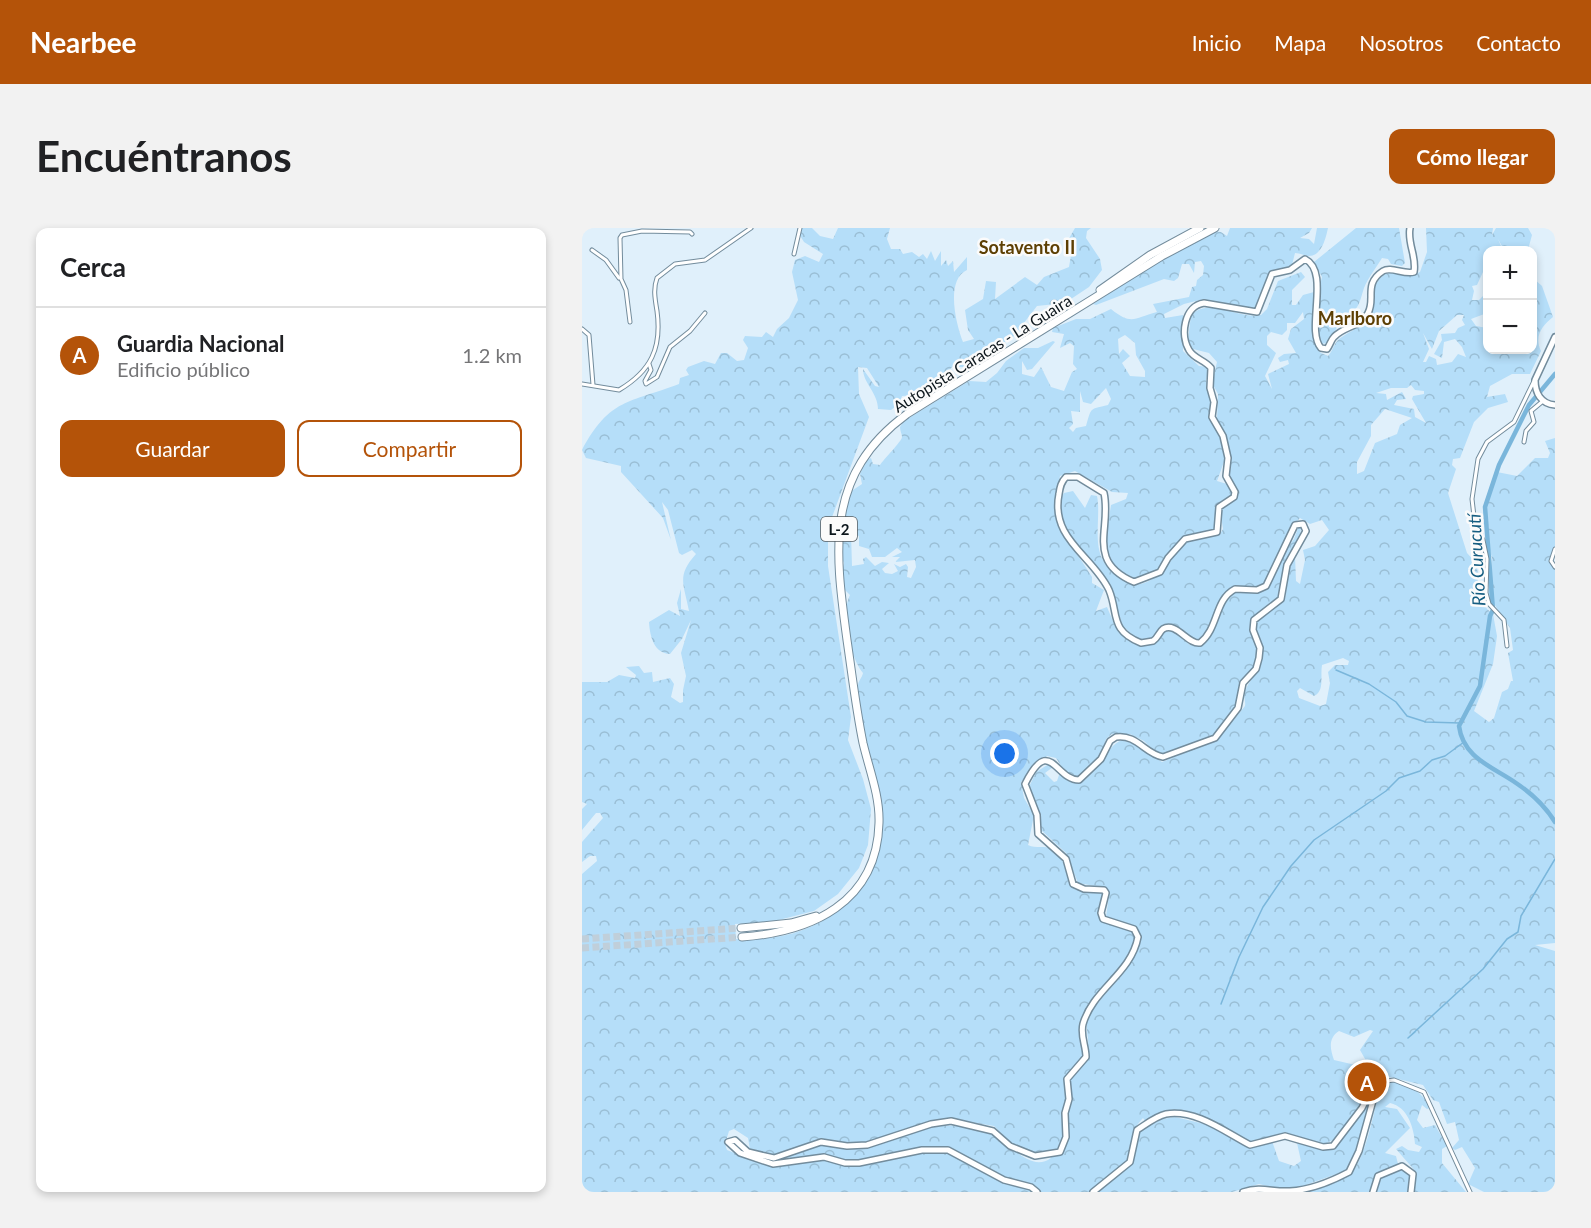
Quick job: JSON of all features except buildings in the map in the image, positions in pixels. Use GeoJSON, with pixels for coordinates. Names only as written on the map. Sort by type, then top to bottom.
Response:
{"type":"FeatureCollection","features":[{"type":"Feature","properties":{"kind":"highway","name":"Autopista Caracas - La Guaira"},"geometry":{"type":"LineString","coordinates":[[741,928],[792,923],[824,911],[853,886],[871,850],[875,811],[854,717],[832,552],[840,503],[849,477],[865,449],[904,411],[1097,292],[1157,251],[1200,228]]}},
{"type":"Feature","properties":{"kind":"highway","name":"Autopista Caracas - La Guaira"},"geometry":{"type":"LineString","coordinates":[[742,937],[781,933],[826,915],[857,888],[875,851],[879,828],[878,804],[858,717],[837,552],[840,520],[846,496],[869,452],[885,433],[907,414],[1162,255],[1215,228]]}},
{"type":"Feature","properties":{"kind":"main road"},"geometry":{"type":"LineString","coordinates":[[1037,1192],[1031,1187],[1004,1180],[948,1150],[922,1150],[859,1163],[844,1163],[824,1157],[773,1164],[740,1153],[731,1148],[728,1142],[735,1140],[748,1152],[774,1158],[818,1142],[847,1146],[867,1144],[931,1124],[951,1121],[993,1131],[1010,1146],[1038,1156],[1060,1152],[1066,1137],[1065,1113],[1069,1099],[1067,1078],[1086,1059],[1082,1032],[1084,1022],[1090,1008],[1110,982],[1127,966],[1138,937],[1134,929],[1102,918],[1106,893],[1104,890],[1084,889],[1074,884],[1066,859],[1038,834],[1037,815],[1025,784],[1042,763],[1048,760],[1053,761],[1065,776],[1078,780],[1101,759],[1110,741],[1116,737],[1135,740],[1161,757],[1215,738],[1238,708],[1243,683],[1256,669],[1260,648],[1253,630],[1254,620],[1281,598],[1287,565],[1306,531],[1304,525],[1296,525],[1266,586],[1257,590],[1235,589],[1225,597],[1213,628],[1200,643],[1193,643],[1178,631],[1170,628],[1162,631],[1153,641],[1141,643],[1119,627],[1112,610],[1109,592],[1064,532],[1058,507],[1061,483],[1066,477],[1075,476],[1104,493],[1103,546],[1112,566],[1134,582],[1160,572],[1168,558],[1187,538],[1217,532],[1219,507],[1234,497],[1235,492],[1226,476],[1228,458],[1224,436],[1212,417],[1214,402],[1210,385],[1211,368],[1192,355],[1186,343],[1186,322],[1191,310],[1204,303],[1257,312],[1272,274],[1290,270],[1305,259],[1310,262],[1315,272],[1318,304],[1315,318],[1315,340],[1321,348],[1327,349],[1335,336],[1359,323],[1368,314],[1369,289],[1382,272],[1388,269],[1406,274],[1414,272],[1415,256],[1409,241],[1410,228]]}},
{"type":"Feature","properties":{"kind":"main road"},"geometry":{"type":"LineString","coordinates":[[1555,337],[1535,383],[1541,399],[1555,405]]}},
{"type":"Feature","properties":{"kind":"main road"},"geometry":{"type":"LineString","coordinates":[[1093,1192],[1130,1162],[1137,1130],[1162,1115],[1181,1115],[1196,1119],[1227,1130],[1250,1145],[1285,1136],[1328,1148],[1340,1139],[1366,1101],[1367,1088],[1356,1077],[1356,1071],[1360,1069],[1366,1071],[1374,1100],[1358,1154],[1349,1172],[1314,1186],[1294,1190],[1257,1187],[1243,1192]]}},
{"type":"Feature","properties":{"kind":"main road"},"geometry":{"type":"LineString","coordinates":[[1373,1192],[1378,1176],[1404,1166],[1413,1174],[1412,1192]]}},
{"type":"Feature","properties":{"kind":"street"},"geometry":{"type":"LineString","coordinates":[[582,384],[612,391],[619,390],[645,372],[660,330],[654,292],[657,278],[675,264],[705,260],[751,228]]}},
{"type":"Feature","properties":{"kind":"street"},"geometry":{"type":"LineString","coordinates":[[794,254],[797,229]]}},
{"type":"Feature","properties":{"kind":"street"},"geometry":{"type":"LineString","coordinates":[[621,279],[620,238],[624,234],[641,230],[690,232],[692,234]]}},
{"type":"Feature","properties":{"kind":"street"},"geometry":{"type":"LineString","coordinates":[[592,250],[606,260],[621,279],[626,290],[630,322]]}},
{"type":"Feature","properties":{"kind":"street"},"geometry":{"type":"LineString","coordinates":[[649,364],[651,370],[645,381],[646,384],[657,377],[670,347],[690,331],[705,313]]}},
{"type":"Feature","properties":{"kind":"street"},"geometry":{"type":"LineString","coordinates":[[582,329],[589,335],[593,385]]}},
{"type":"Feature","properties":{"kind":"street"},"geometry":{"type":"LineString","coordinates":[[1507,646],[1504,620],[1489,604],[1486,593],[1487,559],[1484,540],[1475,525],[1472,499],[1478,459],[1487,442],[1514,422],[1535,383]]}},
{"type":"Feature","properties":{"kind":"street"},"geometry":{"type":"LineString","coordinates":[[1524,442],[1526,431],[1534,422],[1531,411],[1541,399]]}},
{"type":"Feature","properties":{"kind":"street"},"geometry":{"type":"LineString","coordinates":[[1555,549],[1551,561],[1555,567]]}},
{"type":"Feature","properties":{"kind":"street"},"geometry":{"type":"LineString","coordinates":[[1371,1083],[1399,1081],[1424,1092],[1470,1192]]}},
{"type":"Feature","properties":{"kind":"green space"},"geometry":{"type":"Polygon","coordinates":[[[802,228],[812,228],[820,236],[833,239],[838,228],[890,228],[887,239],[891,249],[900,249],[903,254],[912,252],[919,257],[923,254],[927,259],[931,251],[935,261],[941,251],[941,266],[946,260],[948,266],[953,261],[954,272],[967,257],[967,270],[960,275],[954,292],[955,314],[963,342],[974,339],[968,330],[965,310],[983,299],[986,281],[996,282],[995,299],[1025,277],[1037,285],[1044,277],[1069,267],[1071,255],[1067,242],[1075,228],[1091,228],[1087,231],[1086,238],[1100,259],[1102,270],[1089,287],[1065,303],[1037,306],[1013,337],[966,367],[952,367],[942,379],[924,391],[902,396],[899,404],[891,410],[878,409],[876,398],[865,379],[863,369],[875,386],[879,387],[867,368],[858,367],[859,394],[869,417],[828,528],[828,566],[851,717],[848,740],[863,779],[871,809],[868,845],[859,868],[838,894],[814,911],[771,922],[735,924],[736,939],[778,937],[817,924],[840,909],[864,884],[877,858],[881,831],[879,804],[860,716],[858,686],[863,673],[854,657],[848,635],[846,612],[850,595],[843,588],[844,563],[840,538],[850,492],[862,484],[860,474],[867,460],[871,458],[873,464],[880,465],[901,439],[900,427],[904,421],[969,381],[986,382],[1006,361],[1024,348],[1038,348],[1053,341],[1055,342],[1032,369],[1027,370],[1022,361],[1022,374],[1034,377],[1041,367],[1051,387],[1064,391],[1072,372],[1077,369],[1073,364],[1074,346],[1070,343],[1060,348],[1064,334],[1052,332],[1053,328],[1076,319],[1090,319],[1111,309],[1129,319],[1138,318],[1157,312],[1153,304],[1189,297],[1192,287],[1196,286],[1197,280],[1203,275],[1204,266],[1201,261],[1195,262],[1194,273],[1189,264],[1182,264],[1178,278],[1174,281],[1164,279],[1096,305],[1093,304],[1159,261],[1212,231],[1221,232],[1227,236],[1230,228],[1312,228],[1309,233],[1300,238],[1309,239],[1314,244],[1317,228],[1328,228],[1323,245],[1317,253],[1309,256],[1295,253],[1291,269],[1272,273],[1257,309],[1200,300],[1184,304],[1164,314],[1165,318],[1183,315],[1183,351],[1199,366],[1209,367],[1206,380],[1212,401],[1209,419],[1220,433],[1225,459],[1217,481],[1227,484],[1233,492],[1218,508],[1218,526],[1215,530],[1187,536],[1160,570],[1134,580],[1114,565],[1109,556],[1106,538],[1111,505],[1126,499],[1128,493],[1112,492],[1075,471],[1060,476],[1057,508],[1059,520],[1068,540],[1092,577],[1092,583],[1104,590],[1096,611],[1107,607],[1115,626],[1134,642],[1156,640],[1164,632],[1173,631],[1190,645],[1200,646],[1206,641],[1229,596],[1236,592],[1253,592],[1240,586],[1224,593],[1209,629],[1197,642],[1168,624],[1162,627],[1153,638],[1138,640],[1123,626],[1112,596],[1065,531],[1059,500],[1064,493],[1073,491],[1085,508],[1091,495],[1097,496],[1098,537],[1102,557],[1107,565],[1135,585],[1152,580],[1158,575],[1185,542],[1220,534],[1223,529],[1220,509],[1237,496],[1237,489],[1229,476],[1230,461],[1226,437],[1217,419],[1218,394],[1212,383],[1217,362],[1209,353],[1193,349],[1188,340],[1191,315],[1199,310],[1216,308],[1252,316],[1261,315],[1267,309],[1278,281],[1301,272],[1305,277],[1292,290],[1292,305],[1296,305],[1303,295],[1314,292],[1316,307],[1314,338],[1321,353],[1328,356],[1338,340],[1365,321],[1370,310],[1375,285],[1384,275],[1420,272],[1427,252],[1426,228],[1493,228],[1492,235],[1496,228],[1528,228],[1532,235],[1529,246],[1502,246],[1498,239],[1501,246],[1483,246],[1483,272],[1477,285],[1472,286],[1474,291],[1472,300],[1479,300],[1483,296],[1483,314],[1471,319],[1476,326],[1483,327],[1483,354],[1537,354],[1537,282],[1542,286],[1553,317],[1540,332],[1538,341],[1541,351],[1530,374],[1512,374],[1490,386],[1487,397],[1505,394],[1508,402],[1488,408],[1474,422],[1460,458],[1453,459],[1452,465],[1456,469],[1448,493],[1467,553],[1477,564],[1479,593],[1487,609],[1493,614],[1497,636],[1493,664],[1474,711],[1489,722],[1494,718],[1502,692],[1508,689],[1513,681],[1508,653],[1513,650],[1510,628],[1488,595],[1492,558],[1488,543],[1489,528],[1483,512],[1497,472],[1517,476],[1535,458],[1548,458],[1550,453],[1545,441],[1555,438],[1555,546],[1550,561],[1555,569],[1555,943],[1535,945],[1555,951],[1555,1192],[1484,1192],[1468,1184],[1475,1168],[1462,1147],[1455,1150],[1452,1148],[1459,1140],[1455,1122],[1447,1124],[1439,1102],[1433,1100],[1423,1085],[1373,1073],[1360,1050],[1373,1031],[1370,1030],[1354,1037],[1339,1031],[1333,1037],[1331,1044],[1334,1060],[1364,1067],[1356,1068],[1352,1073],[1365,1089],[1361,1110],[1368,1086],[1370,1096],[1365,1129],[1348,1170],[1297,1188],[1279,1189],[1259,1184],[1232,1192],[1040,1192],[1033,1185],[1024,1183],[1034,1192],[582,1192],[582,874],[597,861],[596,856],[590,856],[582,862],[582,842],[603,818],[600,813],[596,813],[582,830],[582,809],[587,804],[582,802],[582,682],[607,682],[619,675],[635,678],[636,675],[626,667],[639,666],[644,673],[652,672],[653,682],[670,678],[674,684],[671,697],[680,703],[683,702],[686,676],[681,653],[691,620],[682,639],[670,654],[660,651],[654,643],[649,622],[669,610],[680,616],[677,603],[681,589],[681,609],[689,611],[683,581],[686,568],[696,554],[692,550],[682,555],[679,553],[668,510],[662,502],[671,540],[663,518],[621,472],[621,466],[586,458],[582,450],[602,420],[622,405],[679,384],[680,378],[689,375],[686,370],[688,367],[704,361],[715,364],[721,353],[727,353],[737,361],[744,360],[748,348],[743,340],[745,336],[762,337],[766,332],[773,337],[777,329],[789,318],[798,300],[792,272],[795,260],[805,256],[819,262],[823,254],[804,242],[799,234],[802,228]],[[1303,312],[1295,323],[1287,323],[1287,330],[1282,335],[1271,332],[1267,336],[1267,345],[1276,353],[1265,376],[1272,389],[1268,374],[1289,364],[1288,360],[1280,362],[1278,358],[1284,354],[1296,353],[1288,339],[1291,329],[1304,319],[1303,312]],[[1457,315],[1439,331],[1432,349],[1423,333],[1429,349],[1423,362],[1426,362],[1429,356],[1436,359],[1437,365],[1452,362],[1458,354],[1466,357],[1462,347],[1455,339],[1444,342],[1442,358],[1434,354],[1442,340],[1441,334],[1455,333],[1458,328],[1465,325],[1462,320],[1464,315],[1457,315]],[[1125,335],[1118,339],[1119,354],[1123,349],[1130,356],[1122,363],[1130,376],[1145,377],[1145,371],[1136,355],[1135,343],[1125,335]],[[1411,385],[1407,388],[1391,388],[1376,393],[1386,394],[1387,400],[1402,392],[1406,399],[1397,400],[1394,405],[1414,409],[1415,417],[1426,423],[1412,399],[1413,396],[1424,394],[1424,391],[1415,390],[1411,385]],[[1106,388],[1091,404],[1083,402],[1080,391],[1080,412],[1071,411],[1073,424],[1069,428],[1073,432],[1076,428],[1086,426],[1092,410],[1108,405],[1111,399],[1106,388]],[[1385,409],[1371,425],[1371,436],[1357,462],[1357,474],[1364,471],[1375,443],[1397,434],[1400,425],[1412,418],[1385,409]],[[1300,518],[1291,527],[1273,567],[1294,539],[1298,528],[1301,527],[1300,536],[1283,569],[1279,597],[1265,611],[1251,619],[1251,631],[1258,648],[1255,666],[1240,683],[1235,706],[1211,738],[1162,754],[1130,734],[1112,734],[1106,739],[1102,755],[1079,777],[1065,772],[1056,758],[1047,756],[1021,782],[1024,798],[1034,815],[1028,845],[1049,848],[1057,853],[1064,863],[1069,881],[1076,890],[1102,890],[1105,895],[1100,920],[1133,931],[1135,938],[1122,968],[1086,1011],[1081,1032],[1082,1044],[1087,1049],[1087,1021],[1135,956],[1140,933],[1134,926],[1106,917],[1109,895],[1106,888],[1078,883],[1066,853],[1041,830],[1029,787],[1036,772],[1049,764],[1053,767],[1045,773],[1054,782],[1057,781],[1060,772],[1074,783],[1080,783],[1122,740],[1138,745],[1162,762],[1218,739],[1245,706],[1246,688],[1260,667],[1262,658],[1257,622],[1285,599],[1291,560],[1295,556],[1296,581],[1300,584],[1305,560],[1303,550],[1315,546],[1329,530],[1322,520],[1310,524],[1300,518]],[[851,533],[852,566],[864,564],[863,559],[866,557],[875,566],[882,562],[889,563],[882,569],[885,573],[892,574],[898,571],[894,564],[900,567],[906,564],[907,577],[911,578],[916,567],[915,560],[895,562],[900,557],[892,557],[902,552],[897,548],[885,557],[872,557],[869,549],[859,546],[859,536],[851,533]],[[1343,658],[1322,665],[1320,691],[1314,696],[1300,688],[1297,691],[1299,698],[1320,706],[1326,704],[1330,683],[1328,672],[1335,665],[1348,665],[1349,661],[1343,658]],[[1179,1112],[1146,1122],[1143,1118],[1133,1138],[1132,1162],[1140,1131],[1162,1119],[1175,1117],[1213,1126],[1251,1147],[1272,1141],[1279,1161],[1294,1166],[1301,1161],[1297,1143],[1334,1150],[1354,1122],[1334,1140],[1327,1143],[1280,1135],[1253,1143],[1229,1129],[1179,1112]],[[953,1119],[903,1136],[939,1126],[963,1126],[997,1136],[1019,1154],[1035,1162],[1043,1162],[1051,1158],[1048,1151],[1035,1153],[1013,1145],[994,1126],[953,1119]],[[734,1129],[729,1131],[725,1144],[727,1150],[763,1164],[774,1160],[750,1150],[748,1138],[734,1129]]]}},
{"type":"Feature","properties":{"kind":"green space"},"geometry":{"type":"Polygon","coordinates":[[[1356,228],[1399,228],[1405,263],[1402,266],[1391,264],[1388,259],[1382,258],[1366,284],[1356,309],[1343,317],[1328,343],[1320,344],[1317,321],[1322,277],[1314,262],[1356,228]]]}},
{"type":"Feature","properties":{"kind":"green space"},"geometry":{"type":"Polygon","coordinates":[[[1391,1082],[1415,1090],[1427,1102],[1430,1108],[1427,1109],[1422,1105],[1417,1120],[1423,1128],[1435,1125],[1447,1146],[1442,1149],[1442,1163],[1466,1192],[1414,1192],[1416,1172],[1396,1149],[1402,1146],[1419,1152],[1422,1147],[1415,1144],[1413,1131],[1406,1114],[1390,1103],[1385,1107],[1397,1109],[1410,1128],[1385,1153],[1396,1156],[1398,1164],[1376,1176],[1371,1192],[1295,1192],[1337,1181],[1349,1175],[1364,1149],[1379,1091],[1384,1084],[1391,1082]]]}},
{"type":"Feature","properties":{"kind":"green space"},"geometry":{"type":"Polygon","coordinates":[[[1399,1167],[1411,1174],[1409,1192],[1375,1192],[1378,1178],[1399,1167]]]}},
{"type":"Feature","properties":{"kind":"waterway","name":"Río Curucutí"},"geometry":{"type":"LineString","coordinates":[[1555,374],[1529,405],[1499,465],[1485,507],[1493,610],[1490,616],[1480,686],[1459,726],[1466,746],[1473,754],[1527,791],[1555,822]]}},
{"type":"Feature","properties":{"kind":"waterway"},"geometry":{"type":"LineString","coordinates":[[1336,670],[1369,684],[1396,702],[1407,716],[1426,722],[1460,723]]}},
{"type":"Feature","properties":{"kind":"waterway"},"geometry":{"type":"LineString","coordinates":[[1221,1004],[1239,957],[1263,907],[1291,866],[1314,840],[1386,791],[1399,778],[1420,771],[1432,760],[1445,756],[1464,742]]}},
{"type":"Feature","properties":{"kind":"waterway"},"geometry":{"type":"LineString","coordinates":[[1415,1032],[1408,1038],[1483,969],[1507,939],[1518,932],[1521,916],[1555,859]]}},
{"type":"Feature","properties":{"kind":"tunnel"},"geometry":{"type":"LineString","coordinates":[[582,939],[741,928]]}},
{"type":"Feature","properties":{"kind":"tunnel"},"geometry":{"type":"LineString","coordinates":[[582,948],[742,937]]}},
{"type":"Feature","properties":{"kind":"place","name":"Guardia Nacional"},"geometry":{"type":"Point","coordinates":[1367,1082]}},
{"type":"Feature","properties":{"kind":"district","name":"Sotavento II"},"geometry":{"type":"Point","coordinates":[1027,247]}},
{"type":"Feature","properties":{"kind":"district","name":"Marlboro"},"geometry":{"type":"Point","coordinates":[1355,318]}}]}
